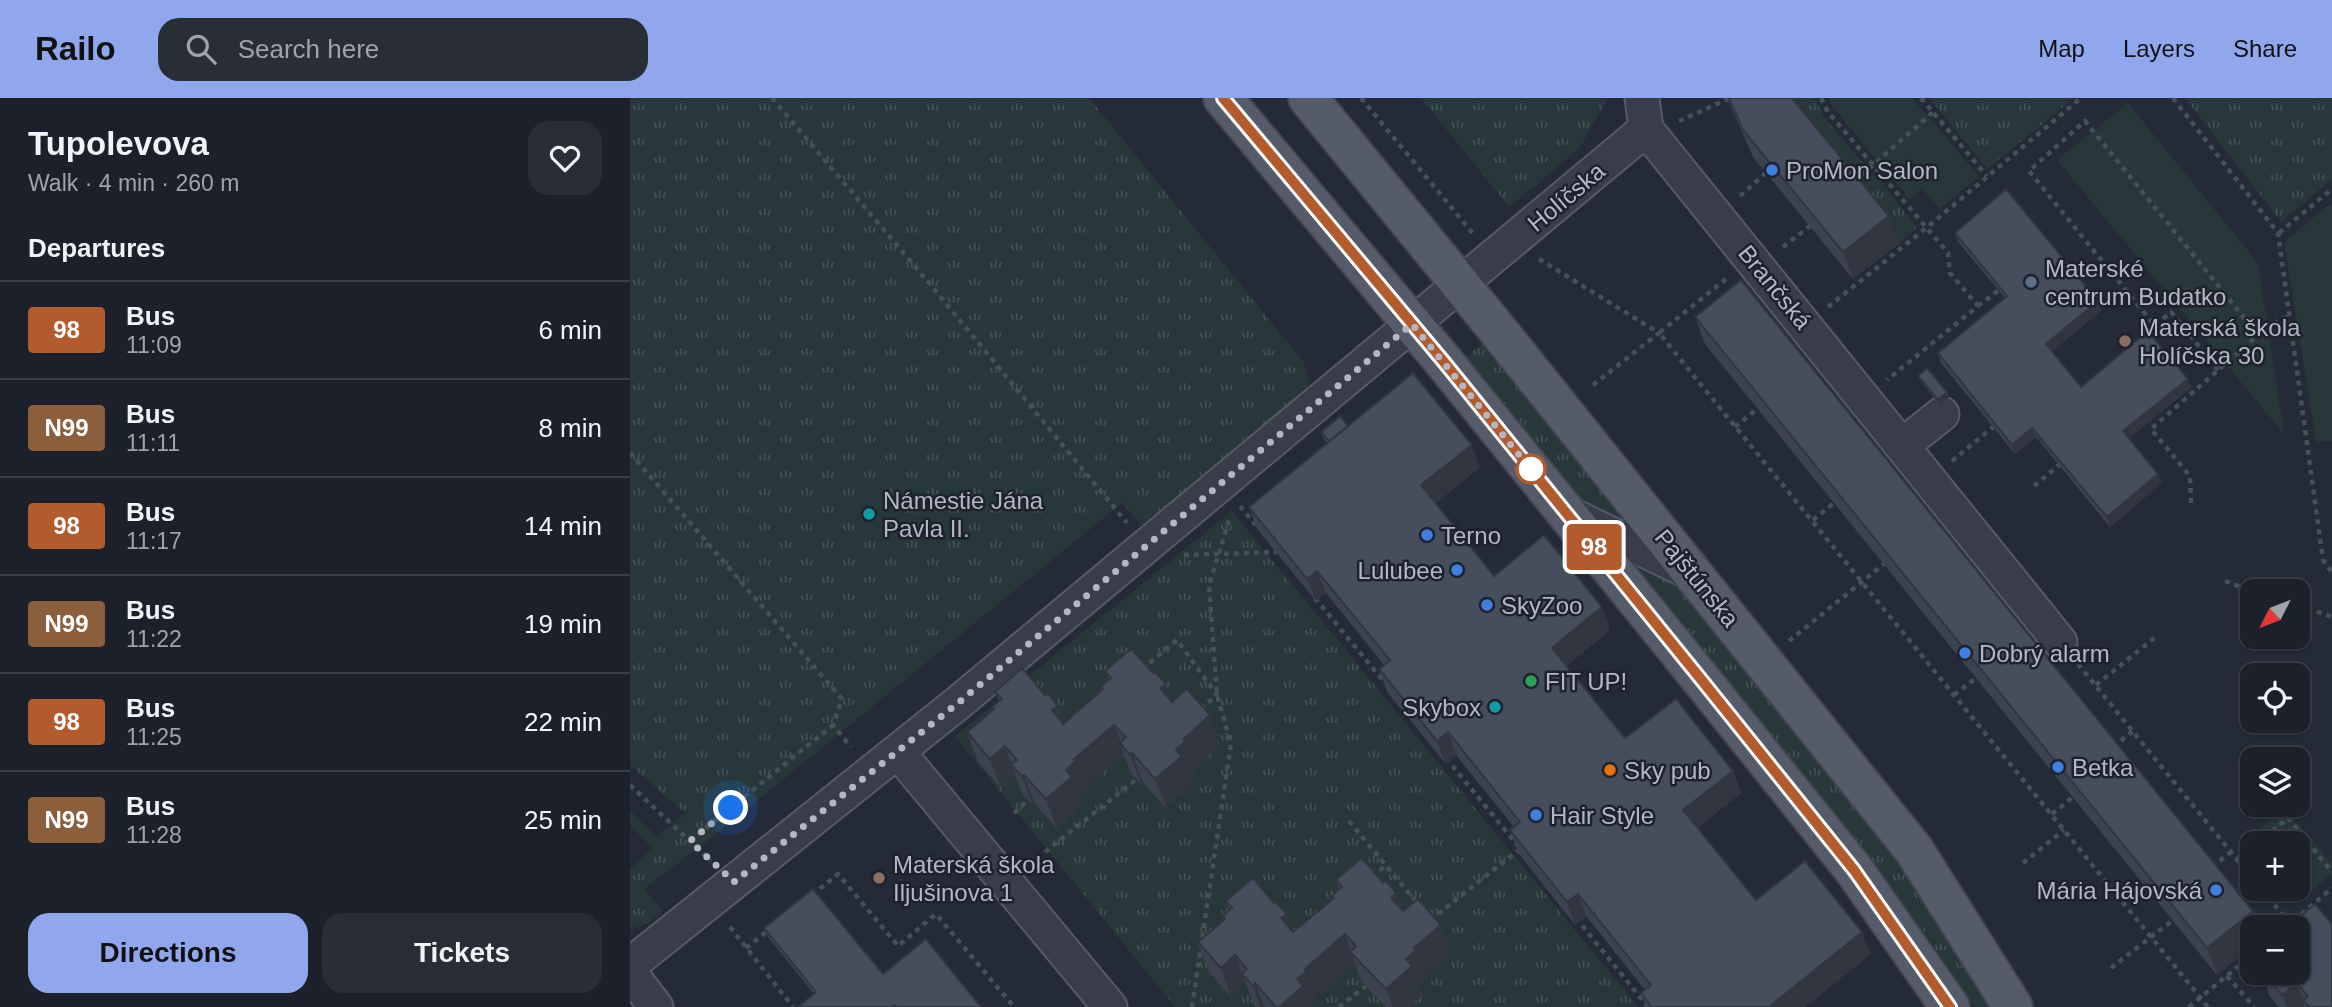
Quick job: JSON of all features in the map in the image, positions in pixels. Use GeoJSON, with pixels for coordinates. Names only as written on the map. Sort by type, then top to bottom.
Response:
{"type":"FeatureCollection","features":[{"type":"Feature","properties":{"kind":"main road"},"geometry":{"type":"LineString","coordinates":[[1223,98],[1567,513],[1854,870],[1950,1007]]}},
{"type":"Feature","properties":{"kind":"main road","name":"Pajštúnska"},"geometry":{"type":"LineString","coordinates":[[1307,98],[1461,285],[1914,850],[2013,1007]]}},
{"type":"Feature","properties":{"kind":"street","name":"Holíčska"},"geometry":{"type":"LineString","coordinates":[[630,965],[898,752],[1461,285],[1654,117]]}},
{"type":"Feature","properties":{"kind":"street","name":"Brančská"},"geometry":{"type":"LineString","coordinates":[[1654,117],[1805,324],[2060,642]]}},
{"type":"Feature","properties":{"kind":"street"},"geometry":{"type":"LineString","coordinates":[[1903,445],[1942,414]]}},
{"type":"Feature","properties":{"kind":"street"},"geometry":{"type":"LineString","coordinates":[[1567,513],[1694,574]]}},
{"type":"Feature","properties":{"kind":"street"},"geometry":{"type":"LineString","coordinates":[[898,752],[1110,1007]]}},
{"type":"Feature","properties":{"kind":"street"},"geometry":{"type":"LineString","coordinates":[[630,973],[656,1007]]}},
{"type":"Feature","properties":{"kind":"path"},"geometry":{"type":"LineString","coordinates":[[772,98],[1146,545]]}},
{"type":"Feature","properties":{"kind":"path"},"geometry":{"type":"LineString","coordinates":[[1361,98],[1479,241]]}},
{"type":"Feature","properties":{"kind":"path"},"geometry":{"type":"LineString","coordinates":[[1822,98],[1828,112],[1948,254],[1950,273],[1978,306]]}},
{"type":"Feature","properties":{"kind":"path"},"geometry":{"type":"LineString","coordinates":[[1921,98],[1987,176]]}},
{"type":"Feature","properties":{"kind":"path"},"geometry":{"type":"LineString","coordinates":[[1805,324],[1926,229],[2081,98]]}},
{"type":"Feature","properties":{"kind":"path"},"geometry":{"type":"LineString","coordinates":[[2173,98],[2278,233],[2323,560],[2332,572]]}},
{"type":"Feature","properties":{"kind":"path"},"geometry":{"type":"LineString","coordinates":[[1654,117],[1728,99]]}},
{"type":"Feature","properties":{"kind":"path"},"geometry":{"type":"LineString","coordinates":[[1851,185],[1933,112]]}},
{"type":"Feature","properties":{"kind":"path"},"geometry":{"type":"LineString","coordinates":[[2218,370],[2171,312],[2155,326],[2029,171],[2085,121],[2258,335]]}},
{"type":"Feature","properties":{"kind":"path"},"geometry":{"type":"LineString","coordinates":[[1731,203],[1766,173]]}},
{"type":"Feature","properties":{"kind":"path"},"geometry":{"type":"LineString","coordinates":[[2278,233],[2332,189]]}},
{"type":"Feature","properties":{"kind":"path"},"geometry":{"type":"LineString","coordinates":[[1773,253],[1810,226]]}},
{"type":"Feature","properties":{"kind":"path"},"geometry":{"type":"LineString","coordinates":[[1532,255],[1659,333],[2208,1007]]}},
{"type":"Feature","properties":{"kind":"path"},"geometry":{"type":"LineString","coordinates":[[1593,386],[1735,271]]}},
{"type":"Feature","properties":{"kind":"path"},"geometry":{"type":"LineString","coordinates":[[1881,385],[1999,290]]}},
{"type":"Feature","properties":{"kind":"path"},"geometry":{"type":"LineString","coordinates":[[2191,503],[2190,476],[2151,429],[2258,335],[2279,320],[2290,316]]}},
{"type":"Feature","properties":{"kind":"path"},"geometry":{"type":"LineString","coordinates":[[1735,427],[1757,409]]}},
{"type":"Feature","properties":{"kind":"path"},"geometry":{"type":"LineString","coordinates":[[1946,466],[1993,427]]}},
{"type":"Feature","properties":{"kind":"path"},"geometry":{"type":"LineString","coordinates":[[630,453],[842,699],[833,725],[690,841]]}},
{"type":"Feature","properties":{"kind":"path"},"geometry":{"type":"LineString","coordinates":[[2034,486],[2059,466]]}},
{"type":"Feature","properties":{"kind":"path"},"geometry":{"type":"LineString","coordinates":[[1192,1007],[1231,744],[1217,695],[1209,586],[1235,499],[1261,531]]}},
{"type":"Feature","properties":{"kind":"path"},"geometry":{"type":"LineString","coordinates":[[1813,520],[1834,503]]}},
{"type":"Feature","properties":{"kind":"path"},"geometry":{"type":"LineString","coordinates":[[1180,555],[1278,552],[1270,542]]}},
{"type":"Feature","properties":{"kind":"path"},"geometry":{"type":"LineString","coordinates":[[1764,661],[1884,564]]}},
{"type":"Feature","properties":{"kind":"path"},"geometry":{"type":"LineString","coordinates":[[2225,581],[2240,586]]}},
{"type":"Feature","properties":{"kind":"path"},"geometry":{"type":"LineString","coordinates":[[1313,594],[1390,689]]}},
{"type":"Feature","properties":{"kind":"path"},"geometry":{"type":"LineString","coordinates":[[2310,609],[2332,617]]}},
{"type":"Feature","properties":{"kind":"path"},"geometry":{"type":"LineString","coordinates":[[2096,685],[2158,635]]}},
{"type":"Feature","properties":{"kind":"path"},"geometry":{"type":"LineString","coordinates":[[1136,675],[1177,640],[1217,695]]}},
{"type":"Feature","properties":{"kind":"path"},"geometry":{"type":"LineString","coordinates":[[2060,642],[2240,863]]}},
{"type":"Feature","properties":{"kind":"path"},"geometry":{"type":"LineString","coordinates":[[1954,695],[1976,678]]}},
{"type":"Feature","properties":{"kind":"path"},"geometry":{"type":"LineString","coordinates":[[1189,719],[1217,695]]}},
{"type":"Feature","properties":{"kind":"path"},"geometry":{"type":"LineString","coordinates":[[833,725],[858,756]]}},
{"type":"Feature","properties":{"kind":"path"},"geometry":{"type":"LineString","coordinates":[[2110,749],[2133,730]]}},
{"type":"Feature","properties":{"kind":"path"},"geometry":{"type":"LineString","coordinates":[[1441,752],[1529,859]]}},
{"type":"Feature","properties":{"kind":"path"},"geometry":{"type":"LineString","coordinates":[[1458,773],[1464,768]]}},
{"type":"Feature","properties":{"kind":"path"},"geometry":{"type":"LineString","coordinates":[[1045,852],[1137,779]]}},
{"type":"Feature","properties":{"kind":"path"},"geometry":{"type":"LineString","coordinates":[[630,785],[734,882]]}},
{"type":"Feature","properties":{"kind":"path"},"geometry":{"type":"LineString","coordinates":[[2052,814],[2073,797]]}},
{"type":"Feature","properties":{"kind":"path"},"geometry":{"type":"LineString","coordinates":[[1014,813],[1028,800]]}},
{"type":"Feature","properties":{"kind":"path"},"geometry":{"type":"LineString","coordinates":[[1497,820],[1503,816]]}},
{"type":"Feature","properties":{"kind":"path"},"geometry":{"type":"LineString","coordinates":[[2272,831],[2288,818],[2299,831]]}},
{"type":"Feature","properties":{"kind":"path"},"geometry":{"type":"LineString","coordinates":[[1349,821],[1431,920]]}},
{"type":"Feature","properties":{"kind":"path"},"geometry":{"type":"LineString","coordinates":[[2023,863],[2064,830]]}},
{"type":"Feature","properties":{"kind":"path"},"geometry":{"type":"LineString","coordinates":[[2310,845],[2332,872]]}},
{"type":"Feature","properties":{"kind":"path"},"geometry":{"type":"LineString","coordinates":[[1420,928],[1520,849]]}},
{"type":"Feature","properties":{"kind":"path"},"geometry":{"type":"LineString","coordinates":[[2208,870],[2231,852]]}},
{"type":"Feature","properties":{"kind":"path"},"geometry":{"type":"LineString","coordinates":[[1366,882],[1385,866]]}},
{"type":"Feature","properties":{"kind":"path"},"geometry":{"type":"LineString","coordinates":[[807,899],[838,874],[898,946],[936,914],[1014,1007]]}},
{"type":"Feature","properties":{"kind":"path"},"geometry":{"type":"LineString","coordinates":[[2301,915],[2332,888]]}},
{"type":"Feature","properties":{"kind":"path"},"geometry":{"type":"LineString","coordinates":[[1571,912],[1648,1007]]}},
{"type":"Feature","properties":{"kind":"path"},"geometry":{"type":"LineString","coordinates":[[724,919],[793,1007]]}},
{"type":"Feature","properties":{"kind":"path"},"geometry":{"type":"LineString","coordinates":[[2111,968],[2172,920]]}},
{"type":"Feature","properties":{"kind":"path"},"geometry":{"type":"LineString","coordinates":[[746,948],[777,923]]}},
{"type":"Feature","properties":{"kind":"path"},"geometry":{"type":"LineString","coordinates":[[2189,1007],[2240,965]]}},
{"type":"Feature","properties":{"kind":"path"},"geometry":{"type":"LineString","coordinates":[[2227,976],[2254,1007]]}},
{"type":"Feature","properties":{"kind":"path"},"geometry":{"type":"LineString","coordinates":[[1339,1007],[1366,986]]}},
{"type":"Feature","properties":{"kind":"green space","name":"Námestie Jána Pavla II."},"geometry":{"type":"Polygon","coordinates":[[[630,98],[1089,98],[1303,361],[1309,382],[1297,403],[1141,525],[1122,503],[715,835],[644,889],[663,911],[649,923],[632,929],[630,869],[653,848],[630,825],[630,811],[657,837],[685,813],[630,765],[630,98]]]}},
{"type":"Feature","properties":{"kind":"green space"},"geometry":{"type":"Polygon","coordinates":[[[1421,98],[1607,100],[1579,149],[1509,207],[1421,98]]]}},
{"type":"Feature","properties":{"kind":"green space"},"geometry":{"type":"Polygon","coordinates":[[[1789,98],[1815,98],[1824,117],[1863,163],[1862,169],[1848,181],[1789,98]]]}},
{"type":"Feature","properties":{"kind":"green space"},"geometry":{"type":"Polygon","coordinates":[[[1828,98],[1912,98],[1979,176],[1940,209],[1922,189],[1910,200],[1828,98]]]}},
{"type":"Feature","properties":{"kind":"green space"},"geometry":{"type":"Polygon","coordinates":[[[1929,98],[2074,98],[1987,169],[1929,98]]]}},
{"type":"Feature","properties":{"kind":"green space"},"geometry":{"type":"Polygon","coordinates":[[[2185,98],[2332,98],[2332,179],[2281,222],[2185,98]]]}},
{"type":"Feature","properties":{"kind":"green space"},"geometry":{"type":"Polygon","coordinates":[[[2128,103],[2258,263],[2284,434],[2057,160],[2128,103]]]}},
{"type":"Feature","properties":{"kind":"green space"},"geometry":{"type":"Polygon","coordinates":[[[1870,175],[1876,176],[1917,227],[1899,244],[1853,188],[1870,175]]]}},
{"type":"Feature","properties":{"kind":"green space"},"geometry":{"type":"Polygon","coordinates":[[[2332,202],[2332,441],[2316,442],[2284,242],[2332,202]]]}},
{"type":"Feature","properties":{"kind":"green space"},"geometry":{"type":"Polygon","coordinates":[[[1483,343],[1832,773],[1943,923],[1996,1007],[1975,1007],[1924,932],[1797,765],[1466,357],[1483,343]]]}},
{"type":"Feature","properties":{"kind":"green space"},"geometry":{"type":"Polygon","coordinates":[[[1232,511],[1638,1007],[1175,1007],[955,736],[1232,511]]]}},
{"type":"Feature","properties":{"kind":"green space"},"geometry":{"type":"Polygon","coordinates":[[[2273,817],[2292,817],[2304,831],[2257,831],[2273,817]]]}},
{"type":"Feature","properties":{"kind":"green space"},"geometry":{"type":"Polygon","coordinates":[[[2310,838],[2332,863],[2332,874],[2310,891],[2310,838]]]}},
{"type":"Feature","properties":{"kind":"building"},"geometry":{"type":"Polygon","coordinates":[[[1729,98],[1792,98],[1889,216],[1843,252],[1743,130],[1729,98]]]}},
{"type":"Feature","properties":{"kind":"building"},"geometry":{"type":"Polygon","coordinates":[[[2006,189],[2098,301],[2046,344],[2081,387],[2148,331],[2188,379],[2123,431],[2158,474],[2107,517],[2032,428],[2012,445],[1938,353],[2007,296],[1955,233],[2006,189]]]}},
{"type":"Feature","properties":{"kind":"building"},"geometry":{"type":"Polygon","coordinates":[[[1741,280],[2240,895],[2240,901],[2245,901],[2253,911],[2248,915],[2240,915],[2240,921],[2207,948],[1695,317],[1741,280]]]}},
{"type":"Feature","properties":{"kind":"building"},"geometry":{"type":"Polygon","coordinates":[[[1927,368],[1947,392],[1938,400],[1918,376],[1927,368]]]}},
{"type":"Feature","properties":{"kind":"building","name":"Skybox"},"geometry":{"type":"Polygon","coordinates":[[[1413,373],[1472,445],[1421,485],[1494,576],[1544,535],[1602,607],[1552,648],[1625,738],[1676,699],[1733,771],[1683,810],[1756,900],[1805,861],[1862,932],[1769,1007],[1652,1007],[1641,993],[1651,985],[1578,894],[1567,902],[1510,830],[1520,822],[1448,732],[1437,741],[1379,669],[1390,660],[1317,571],[1307,579],[1249,507],[1413,373]]]}},
{"type":"Feature","properties":{"kind":"building"},"geometry":{"type":"Polygon","coordinates":[[[1340,416],[1348,426],[1329,441],[1321,432],[1340,416]]]}},
{"type":"Feature","properties":{"kind":"building"},"geometry":{"type":"Polygon","coordinates":[[[1131,649],[1166,684],[1160,688],[1172,702],[1187,689],[1210,715],[1176,750],[1182,756],[1155,779],[1120,743],[1126,737],[1114,725],[1074,759],[1076,761],[1066,770],[1072,777],[1046,799],[1011,764],[1017,760],[1005,746],[990,759],[967,732],[994,709],[992,707],[1002,699],[995,692],[1022,668],[1058,706],[1052,710],[1063,724],[1103,689],[1101,687],[1111,678],[1105,671],[1131,649]]]}},
{"type":"Feature","properties":{"kind":"building"},"geometry":{"type":"Polygon","coordinates":[[[1362,858],[1383,883],[1386,881],[1396,893],[1391,898],[1403,911],[1418,899],[1441,925],[1414,948],[1416,950],[1406,959],[1412,966],[1386,989],[1350,952],[1356,946],[1345,934],[1305,969],[1307,971],[1297,979],[1303,986],[1276,1007],[1255,983],[1253,986],[1242,974],[1247,969],[1235,955],[1221,968],[1198,942],[1225,919],[1223,916],[1232,908],[1226,901],[1253,878],[1287,914],[1281,918],[1293,932],[1334,898],[1332,896],[1342,887],[1336,880],[1362,858]]]}},
{"type":"Feature","properties":{"kind":"building"},"geometry":{"type":"Polygon","coordinates":[[[813,889],[883,974],[926,939],[981,1007],[798,1007],[816,992],[764,928],[813,889]]]}},
{"type":"Feature","properties":{"kind":"building"},"geometry":{"type":"Polygon","coordinates":[[[2315,904],[2332,924],[2332,1007],[2310,1007],[2303,1000],[2308,996],[2299,985],[2310,985],[2310,915],[2302,915],[2315,904]]]}},
{"type":"Feature","properties":{"kind":"building"},"geometry":{"type":"Polygon","coordinates":[[[2274,985],[2294,985],[2282,995],[2274,985]]]}},
{"type":"Feature","properties":{"kind":"bus line","name":"98"},"geometry":{"type":"LineString","coordinates":[[1223,98],[1444,362],[1854,870],[1950,1007]]}},
{"type":"Feature","properties":{"kind":"place","name":"ProMon Salon"},"geometry":{"type":"Point","coordinates":[1772,170]}},
{"type":"Feature","properties":{"kind":"place","name":"Materské centrum Budatko"},"geometry":{"type":"Point","coordinates":[2031,282]}},
{"type":"Feature","properties":{"kind":"place","name":"Materská škola Holíčska 30"},"geometry":{"type":"Point","coordinates":[2125,341]}},
{"type":"Feature","properties":{"kind":"place","name":"Námestie Jána Pavla II."},"geometry":{"type":"Point","coordinates":[869,514]}},
{"type":"Feature","properties":{"kind":"place","name":"Terno"},"geometry":{"type":"Point","coordinates":[1427,535]}},
{"type":"Feature","properties":{"kind":"place","name":"Lulubee"},"geometry":{"type":"Point","coordinates":[1457,570]}},
{"type":"Feature","properties":{"kind":"place","name":"SkyZoo"},"geometry":{"type":"Point","coordinates":[1487,605]}},
{"type":"Feature","properties":{"kind":"place","name":"Dobrý alarm"},"geometry":{"type":"Point","coordinates":[1965,653]}},
{"type":"Feature","properties":{"kind":"place","name":"FIT UP!"},"geometry":{"type":"Point","coordinates":[1531,681]}},
{"type":"Feature","properties":{"kind":"place","name":"Skybox"},"geometry":{"type":"Point","coordinates":[1495,707]}},
{"type":"Feature","properties":{"kind":"place","name":"Betka"},"geometry":{"type":"Point","coordinates":[2058,767]}},
{"type":"Feature","properties":{"kind":"place","name":"Sky pub"},"geometry":{"type":"Point","coordinates":[1610,770]}},
{"type":"Feature","properties":{"kind":"place","name":"Hair Style"},"geometry":{"type":"Point","coordinates":[1536,815]}},
{"type":"Feature","properties":{"kind":"place","name":"Materská škola Iljušinova 1"},"geometry":{"type":"Point","coordinates":[879,878]}},
{"type":"Feature","properties":{"kind":"place","name":"Mária Hájovská"},"geometry":{"type":"Point","coordinates":[2216,890]}},
{"type":"Feature","properties":{"kind":"route"},"geometry":{"type":"LineString","coordinates":[[731,808],[690,841],[734,882],[958,703],[1412,324],[1538,478],[1531,469]]}}]}
